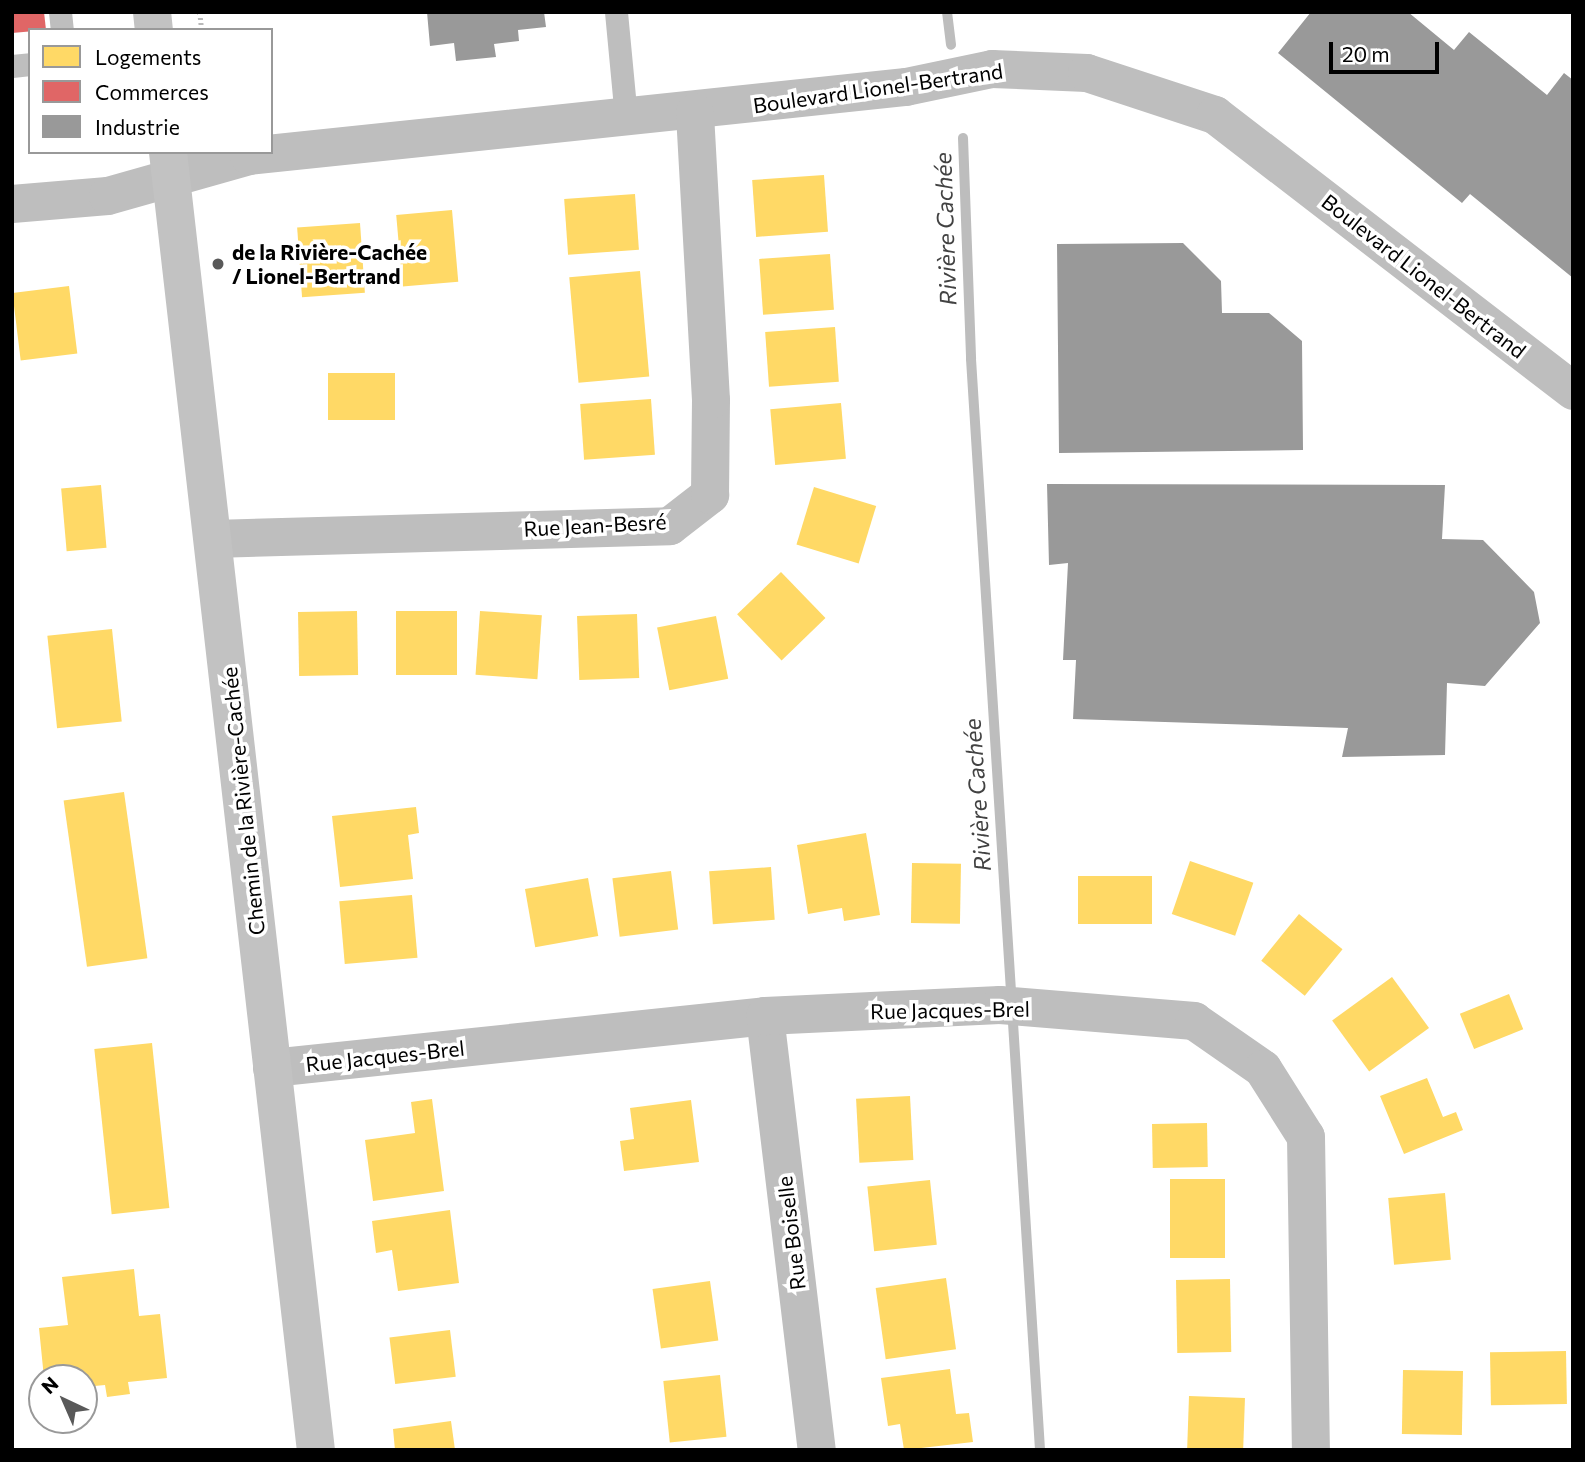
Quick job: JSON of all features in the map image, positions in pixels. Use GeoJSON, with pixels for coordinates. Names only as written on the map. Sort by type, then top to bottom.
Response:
{"type":"FeatureCollection","features":[{"type":"Feature","properties":{"kind":"street","name":"Boulevard Lionel-Bertrand"},"geometry":{"type":"LineString","coordinates":[[273,154],[695,112],[906,88],[992,69],[1087,73],[1163,95],[1215,115],[1573,391]]}},
{"type":"Feature","properties":{"kind":"street","name":"Rue Jean-Besré"},"geometry":{"type":"LineString","coordinates":[[213,539],[670,526],[710,495],[711,400],[695,112]]}},
{"type":"Feature","properties":{"kind":"street","name":"Boulevard Lionel-Bertrand"},"geometry":{"type":"LineString","coordinates":[[12,204],[107,196],[170,165],[269,154]]}},
{"type":"Feature","properties":{"kind":"street","name":"Chemin de la Rivière-Cachée"},"geometry":{"type":"LineString","coordinates":[[170,165],[316,1450]]}},
{"type":"Feature","properties":{"kind":"street","name":"Rue Jacques-Brel"},"geometry":{"type":"LineString","coordinates":[[272,1068],[765,1016],[1018,1006],[1194,1021],[1263,1069],[1306,1137],[1311,1450]]}},
{"type":"Feature","properties":{"kind":"street","name":"Rue Boiselle"},"geometry":{"type":"LineString","coordinates":[[765,1016],[817,1450]]}},
{"type":"Feature","properties":{"kind":"lane"},"geometry":{"type":"LineString","coordinates":[[616,12],[626,118]]}},
{"type":"Feature","properties":{"kind":"building: Logements"},"geometry":{"type":"Polygon","coordinates":[[[824,175],[828,232],[756,237],[752,180],[824,175]]]}},
{"type":"Feature","properties":{"kind":"building: Logements"},"geometry":{"type":"Polygon","coordinates":[[[635,194],[639,250],[568,255],[564,199],[635,194]]]}},
{"type":"Feature","properties":{"kind":"building: Logements"},"geometry":{"type":"Polygon","coordinates":[[[452,210],[458,282],[402,287],[396,215],[452,210]]]}},
{"type":"Feature","properties":{"kind":"building: Logements"},"geometry":{"type":"Polygon","coordinates":[[[360,223],[365,293],[302,297],[297,227],[360,223]]]}},
{"type":"Feature","properties":{"kind":"building: Logements"},"geometry":{"type":"Polygon","coordinates":[[[830,254],[834,310],[763,315],[759,259],[830,254]]]}},
{"type":"Feature","properties":{"kind":"building: Logements"},"geometry":{"type":"Polygon","coordinates":[[[640,271],[649,377],[579,383],[569,277],[640,271]]]}},
{"type":"Feature","properties":{"kind":"building: Logements"},"geometry":{"type":"Polygon","coordinates":[[[69,286],[77,353],[21,360],[12,293],[69,286]]]}},
{"type":"Feature","properties":{"kind":"building: Logements"},"geometry":{"type":"Polygon","coordinates":[[[835,327],[839,382],[769,387],[765,332],[835,327]]]}},
{"type":"Feature","properties":{"kind":"building: Logements"},"geometry":{"type":"Polygon","coordinates":[[[328,373],[395,373],[395,420],[328,420],[328,373]]]}},
{"type":"Feature","properties":{"kind":"building: Logements"},"geometry":{"type":"Polygon","coordinates":[[[651,399],[655,455],[584,460],[580,404],[651,399]]]}},
{"type":"Feature","properties":{"kind":"building: Logements"},"geometry":{"type":"Polygon","coordinates":[[[841,403],[846,459],[775,465],[770,409],[841,403]]]}},
{"type":"Feature","properties":{"kind":"building: Logements"},"geometry":{"type":"Polygon","coordinates":[[[101,485],[106,548],[67,551],[61,488],[101,485]]]}},
{"type":"Feature","properties":{"kind":"building: Logements"},"geometry":{"type":"Polygon","coordinates":[[[814,487],[876,506],[859,563],[796,544],[814,487]]]}},
{"type":"Feature","properties":{"kind":"building: Logements"},"geometry":{"type":"Polygon","coordinates":[[[781,572],[825,618],[782,660],[737,614],[781,572]]]}},
{"type":"Feature","properties":{"kind":"building: Logements"},"geometry":{"type":"Polygon","coordinates":[[[357,611],[358,675],[299,676],[298,612],[357,611]]]}},
{"type":"Feature","properties":{"kind":"building: Logements"},"geometry":{"type":"Polygon","coordinates":[[[396,611],[457,611],[457,675],[396,675],[396,611]]]}},
{"type":"Feature","properties":{"kind":"building: Logements"},"geometry":{"type":"Polygon","coordinates":[[[480,611],[542,615],[537,679],[476,675],[480,611]]]}},
{"type":"Feature","properties":{"kind":"building: Logements"},"geometry":{"type":"Polygon","coordinates":[[[637,614],[639,678],[579,680],[577,616],[637,614]]]}},
{"type":"Feature","properties":{"kind":"building: Logements"},"geometry":{"type":"Polygon","coordinates":[[[716,616],[728,679],[669,690],[657,627],[716,616]]]}},
{"type":"Feature","properties":{"kind":"building: Logements"},"geometry":{"type":"Polygon","coordinates":[[[112,629],[122,721],[57,728],[47,636],[112,629]]]}},
{"type":"Feature","properties":{"kind":"building: Logements"},"geometry":{"type":"Polygon","coordinates":[[[124,792],[147,958],[87,967],[64,800],[124,792]]]}},
{"type":"Feature","properties":{"kind":"building: Logements"},"geometry":{"type":"Polygon","coordinates":[[[416,807],[419,833],[408,835],[413,879],[340,887],[332,816],[416,807]]]}},
{"type":"Feature","properties":{"kind":"building: Logements"},"geometry":{"type":"Polygon","coordinates":[[[866,833],[880,915],[844,921],[842,908],[808,914],[797,845],[866,833]]]}},
{"type":"Feature","properties":{"kind":"building: Logements"},"geometry":{"type":"Polygon","coordinates":[[[1190,861],[1253,883],[1235,936],[1172,914],[1190,861]]]}},
{"type":"Feature","properties":{"kind":"building: Logements"},"geometry":{"type":"Polygon","coordinates":[[[912,863],[961,864],[960,924],[911,923],[912,863]]]}},
{"type":"Feature","properties":{"kind":"building: Logements"},"geometry":{"type":"Polygon","coordinates":[[[771,867],[775,920],[713,924],[709,871],[771,867]]]}},
{"type":"Feature","properties":{"kind":"building: Logements"},"geometry":{"type":"Polygon","coordinates":[[[671,871],[678,930],[620,937],[612,878],[671,871]]]}},
{"type":"Feature","properties":{"kind":"building: Logements"},"geometry":{"type":"Polygon","coordinates":[[[1078,876],[1152,876],[1152,924],[1078,924],[1078,876]]]}},
{"type":"Feature","properties":{"kind":"building: Logements"},"geometry":{"type":"Polygon","coordinates":[[[588,878],[598,936],[535,947],[525,889],[588,878]]]}},
{"type":"Feature","properties":{"kind":"building: Logements"},"geometry":{"type":"Polygon","coordinates":[[[412,895],[417,958],[345,964],[339,901],[412,895]]]}},
{"type":"Feature","properties":{"kind":"building: Logements"},"geometry":{"type":"Polygon","coordinates":[[[1299,914],[1343,949],[1305,996],[1261,961],[1299,914]]]}},
{"type":"Feature","properties":{"kind":"building: Logements"},"geometry":{"type":"Polygon","coordinates":[[[1392,977],[1429,1028],[1369,1071],[1332,1020],[1392,977]]]}},
{"type":"Feature","properties":{"kind":"building: Logements"},"geometry":{"type":"Polygon","coordinates":[[[1509,994],[1523,1029],[1474,1049],[1460,1014],[1509,994]]]}},
{"type":"Feature","properties":{"kind":"building: Logements"},"geometry":{"type":"Polygon","coordinates":[[[152,1043],[169,1208],[112,1214],[94,1049],[152,1043]]]}},
{"type":"Feature","properties":{"kind":"building: Logements"},"geometry":{"type":"Polygon","coordinates":[[[1427,1078],[1443,1117],[1456,1112],[1463,1130],[1404,1154],[1380,1096],[1427,1078]]]}},
{"type":"Feature","properties":{"kind":"building: Logements"},"geometry":{"type":"Polygon","coordinates":[[[910,1096],[913,1160],[859,1163],[856,1099],[910,1096]]]}},
{"type":"Feature","properties":{"kind":"building: Logements"},"geometry":{"type":"Polygon","coordinates":[[[432,1099],[444,1191],[373,1201],[365,1140],[415,1133],[411,1102],[432,1099]]]}},
{"type":"Feature","properties":{"kind":"building: Logements"},"geometry":{"type":"Polygon","coordinates":[[[691,1100],[699,1162],[624,1171],[620,1141],[634,1139],[630,1108],[691,1100]]]}},
{"type":"Feature","properties":{"kind":"building: Logements"},"geometry":{"type":"Polygon","coordinates":[[[1207,1123],[1208,1167],[1153,1168],[1152,1124],[1207,1123]]]}},
{"type":"Feature","properties":{"kind":"building: Logements"},"geometry":{"type":"Polygon","coordinates":[[[1170,1179],[1225,1179],[1225,1258],[1170,1258],[1170,1179]]]}},
{"type":"Feature","properties":{"kind":"building: Logements"},"geometry":{"type":"Polygon","coordinates":[[[930,1180],[937,1245],[874,1251],[867,1187],[930,1180]]]}},
{"type":"Feature","properties":{"kind":"building: Logements"},"geometry":{"type":"Polygon","coordinates":[[[1445,1193],[1451,1260],[1394,1265],[1388,1198],[1445,1193]]]}},
{"type":"Feature","properties":{"kind":"building: Logements"},"geometry":{"type":"Polygon","coordinates":[[[450,1210],[459,1283],[398,1291],[392,1250],[376,1253],[372,1221],[450,1210]]]}},
{"type":"Feature","properties":{"kind":"building: Logements"},"geometry":{"type":"Polygon","coordinates":[[[134,1269],[139,1316],[160,1314],[167,1378],[128,1382],[130,1394],[107,1397],[105,1385],[98,1386],[98,1364],[43,1364],[39,1328],[68,1325],[62,1277],[134,1269]]]}},
{"type":"Feature","properties":{"kind":"building: Logements"},"geometry":{"type":"Polygon","coordinates":[[[946,1278],[956,1349],[886,1359],[876,1288],[946,1278]]]}},
{"type":"Feature","properties":{"kind":"building: Logements"},"geometry":{"type":"Polygon","coordinates":[[[1230,1279],[1231,1352],[1177,1353],[1176,1280],[1230,1279]]]}},
{"type":"Feature","properties":{"kind":"building: Logements"},"geometry":{"type":"Polygon","coordinates":[[[710,1281],[718,1340],[661,1348],[653,1289],[710,1281]]]}},
{"type":"Feature","properties":{"kind":"building: Logements"},"geometry":{"type":"Polygon","coordinates":[[[450,1330],[456,1377],[395,1384],[389,1337],[450,1330]]]}},
{"type":"Feature","properties":{"kind":"building: Logements"},"geometry":{"type":"Polygon","coordinates":[[[1566,1351],[1567,1404],[1491,1405],[1490,1352],[1566,1351]]]}},
{"type":"Feature","properties":{"kind":"building: Logements"},"geometry":{"type":"Polygon","coordinates":[[[950,1369],[956,1414],[969,1413],[973,1442],[904,1450],[900,1424],[888,1426],[881,1378],[950,1369]]]}},
{"type":"Feature","properties":{"kind":"building: Logements"},"geometry":{"type":"Polygon","coordinates":[[[1403,1370],[1463,1371],[1462,1435],[1402,1434],[1403,1370]]]}},
{"type":"Feature","properties":{"kind":"building: Logements"},"geometry":{"type":"Polygon","coordinates":[[[720,1375],[726,1437],[670,1443],[663,1381],[720,1375]]]}},
{"type":"Feature","properties":{"kind":"building: Logements"},"geometry":{"type":"Polygon","coordinates":[[[1189,1396],[1245,1398],[1243,1450],[1187,1450],[1189,1396]]]}},
{"type":"Feature","properties":{"kind":"building: Logements"},"geometry":{"type":"Polygon","coordinates":[[[451,1421],[455,1450],[395,1450],[393,1429],[451,1421]]]}},
{"type":"Feature","properties":{"kind":"building: Commerces"},"geometry":{"type":"Polygon","coordinates":[[[12,12],[44,12],[46,28],[28,28],[28,32],[12,33],[12,12]]]}},
{"type":"Feature","properties":{"kind":"building: Industrie"},"geometry":{"type":"Polygon","coordinates":[[[427,12],[544,12],[546,27],[518,30],[519,41],[494,44],[496,57],[456,61],[454,43],[430,46],[427,12]]]}},
{"type":"Feature","properties":{"kind":"building: Industrie"},"geometry":{"type":"Polygon","coordinates":[[[1311,12],[1408,12],[1454,50],[1469,32],[1547,95],[1564,73],[1573,80],[1573,278],[1470,194],[1462,203],[1278,53],[1311,12]]]}},
{"type":"Feature","properties":{"kind":"building: Industrie"},"geometry":{"type":"Polygon","coordinates":[[[1183,243],[1221,281],[1222,313],[1269,313],[1302,341],[1303,450],[1059,453],[1057,244],[1183,243]]]}},
{"type":"Feature","properties":{"kind":"building: Industrie"},"geometry":{"type":"Polygon","coordinates":[[[1047,484],[1445,485],[1442,539],[1483,540],[1534,592],[1540,623],[1485,686],[1447,683],[1445,755],[1342,757],[1348,728],[1073,719],[1076,660],[1063,660],[1068,563],[1049,565],[1047,484]]]}},
{"type":"Feature","properties":{"kind":"waterway","name":"Rivière Cachée"},"geometry":{"type":"LineString","coordinates":[[947,12],[951,45]]}},
{"type":"Feature","properties":{"kind":"waterway","name":"Rivière Cachée"},"geometry":{"type":"LineString","coordinates":[[963,138],[971,359],[1040,1450]]}},
{"type":"Feature","properties":{"kind":"place","name":"de la Rivière-Cachée / Lionel-Bertrand"},"geometry":{"type":"Point","coordinates":[218,264]}}]}
